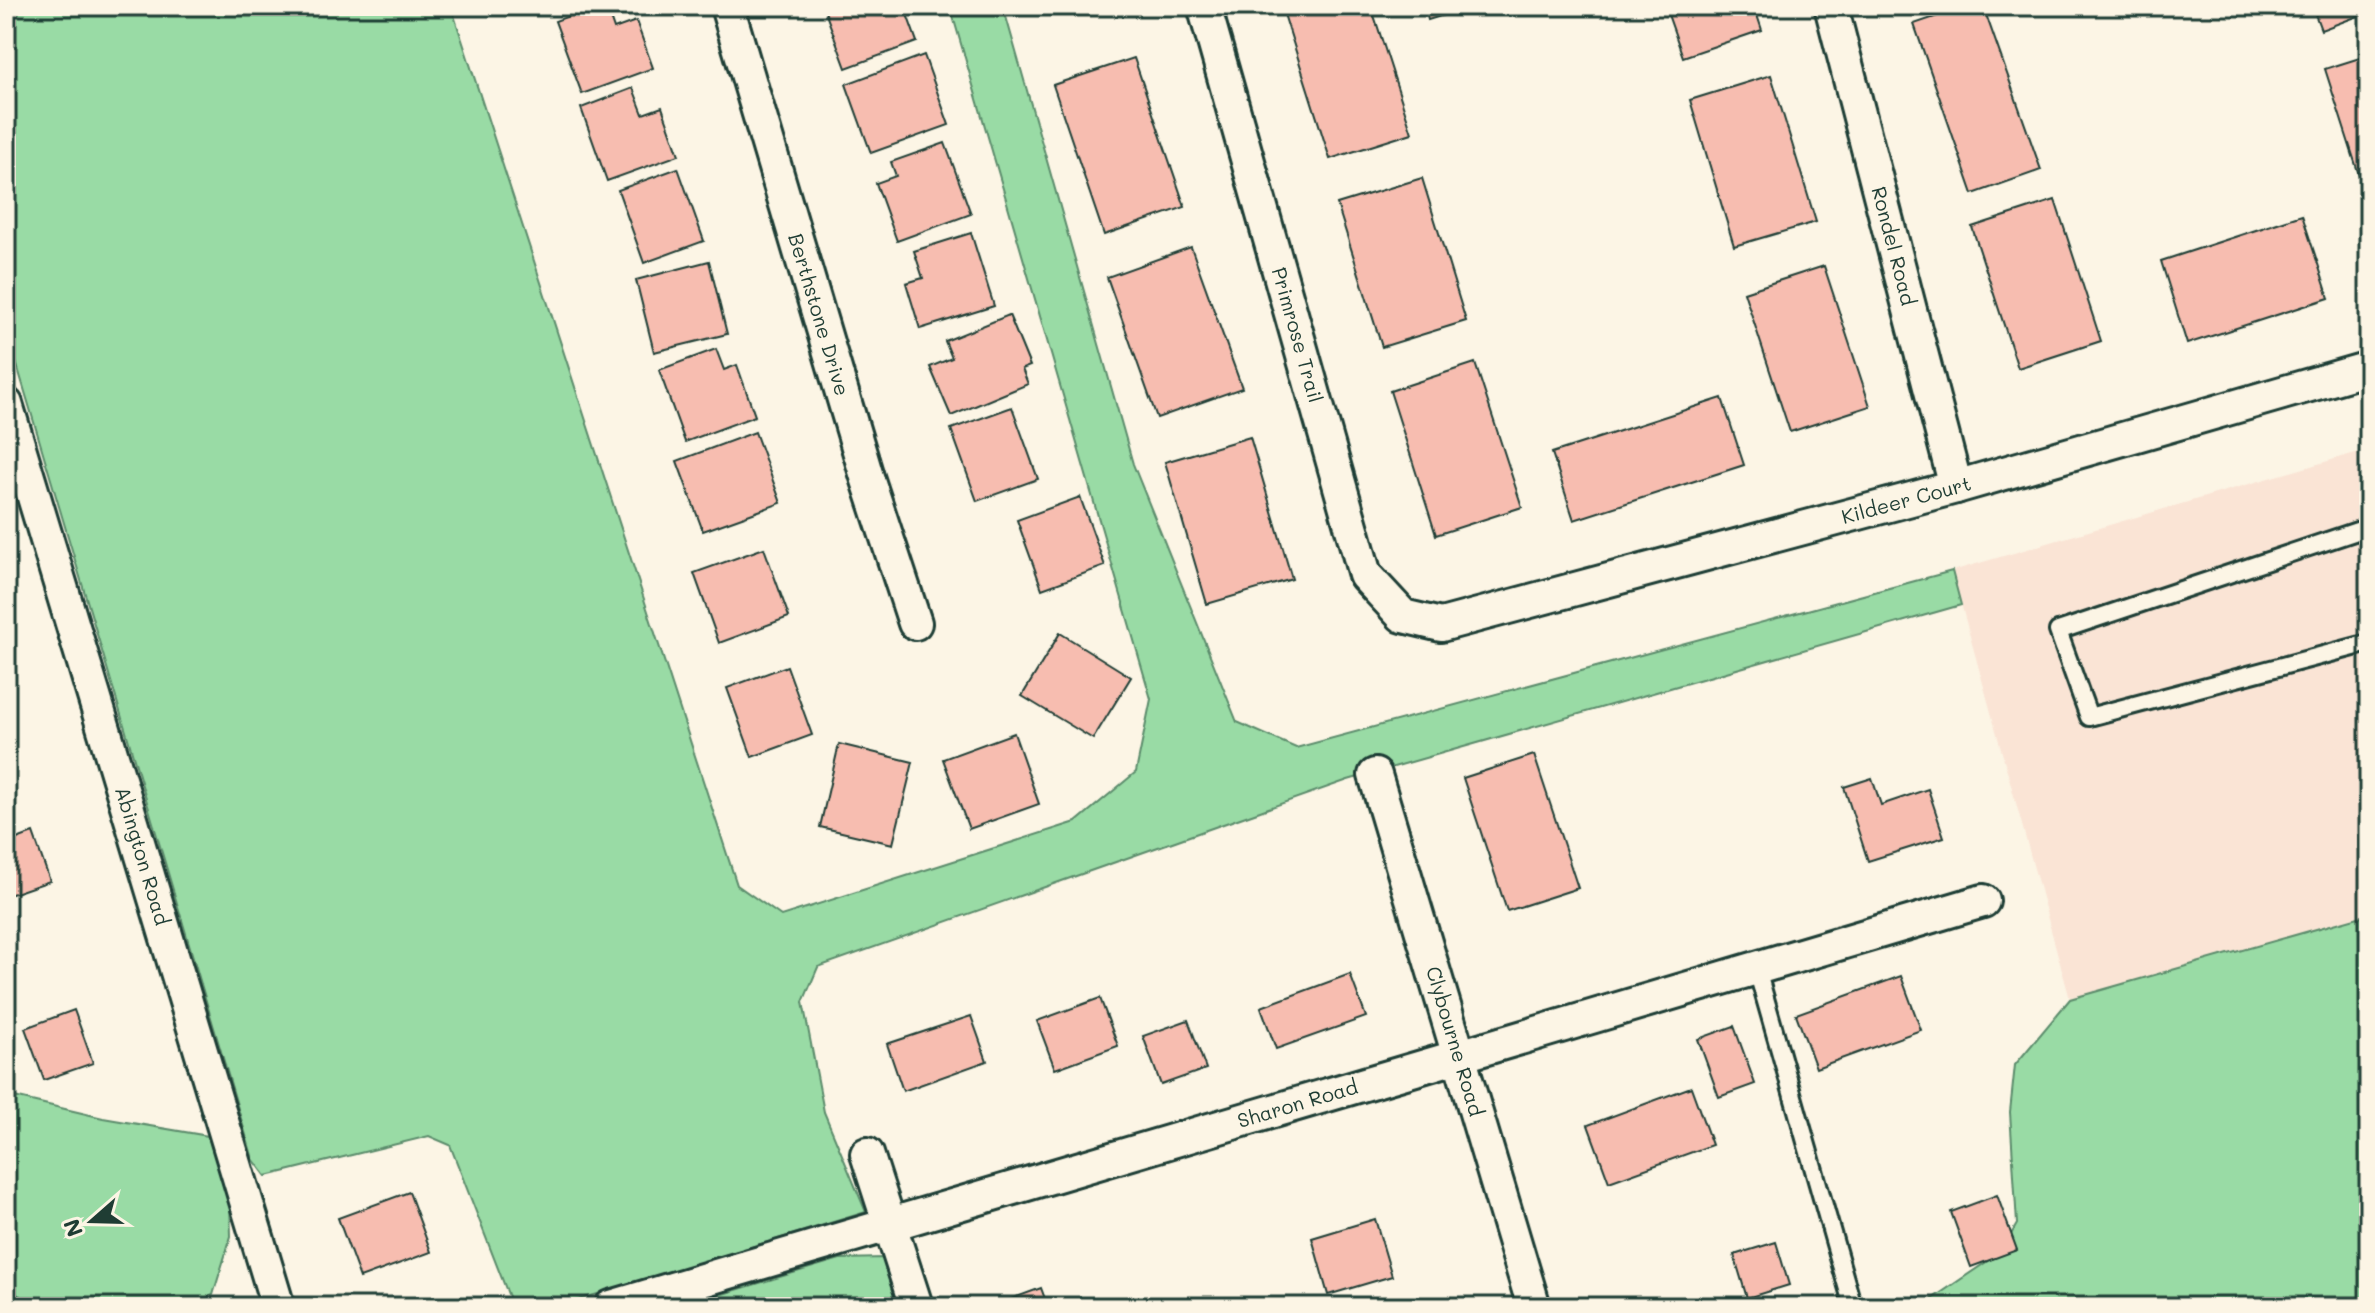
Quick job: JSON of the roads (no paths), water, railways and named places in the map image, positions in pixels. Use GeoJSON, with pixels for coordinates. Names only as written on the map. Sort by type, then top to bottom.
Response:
{"type":"FeatureCollection","features":[{"type":"Feature","properties":{"kind":"street","name":"Berthstone Drive"},"geometry":{"type":"LineString","coordinates":[[727,6],[867,477],[915,623]]}},
{"type":"Feature","properties":{"kind":"street","name":"Primrose Trail"},"geometry":{"type":"LineString","coordinates":[[1204,6],[1365,575],[1403,616],[1441,625]]}},
{"type":"Feature","properties":{"kind":"street","name":"Rondel Road"},"geometry":{"type":"LineString","coordinates":[[1831,6],[1956,487]]}},
{"type":"Feature","properties":{"kind":"street","name":"Kildeer Court"},"geometry":{"type":"LineString","coordinates":[[1441,625],[1956,487],[2369,368]]}},
{"type":"Feature","properties":{"kind":"street","name":"Abington Road"},"geometry":{"type":"LineString","coordinates":[[6,404],[278,1307]]}},
{"type":"Feature","properties":{"kind":"street","name":"Clybourne Road"},"geometry":{"type":"LineString","coordinates":[[1375,775],[1534,1307]]}},
{"type":"Feature","properties":{"kind":"street","name":"Sharon Road"},"geometry":{"type":"LineString","coordinates":[[611,1307],[1983,901]]}},
{"type":"Feature","properties":{"kind":"street"},"geometry":{"type":"LineString","coordinates":[[867,1154],[916,1306]]}},
{"type":"Feature","properties":{"kind":"lane"},"geometry":{"type":"LineString","coordinates":[[2369,527],[2058,631],[2089,717],[2369,643]]}},
{"type":"Feature","properties":{"kind":"lane"},"geometry":{"type":"LineString","coordinates":[[1757,970],[1853,1307]]}}]}
